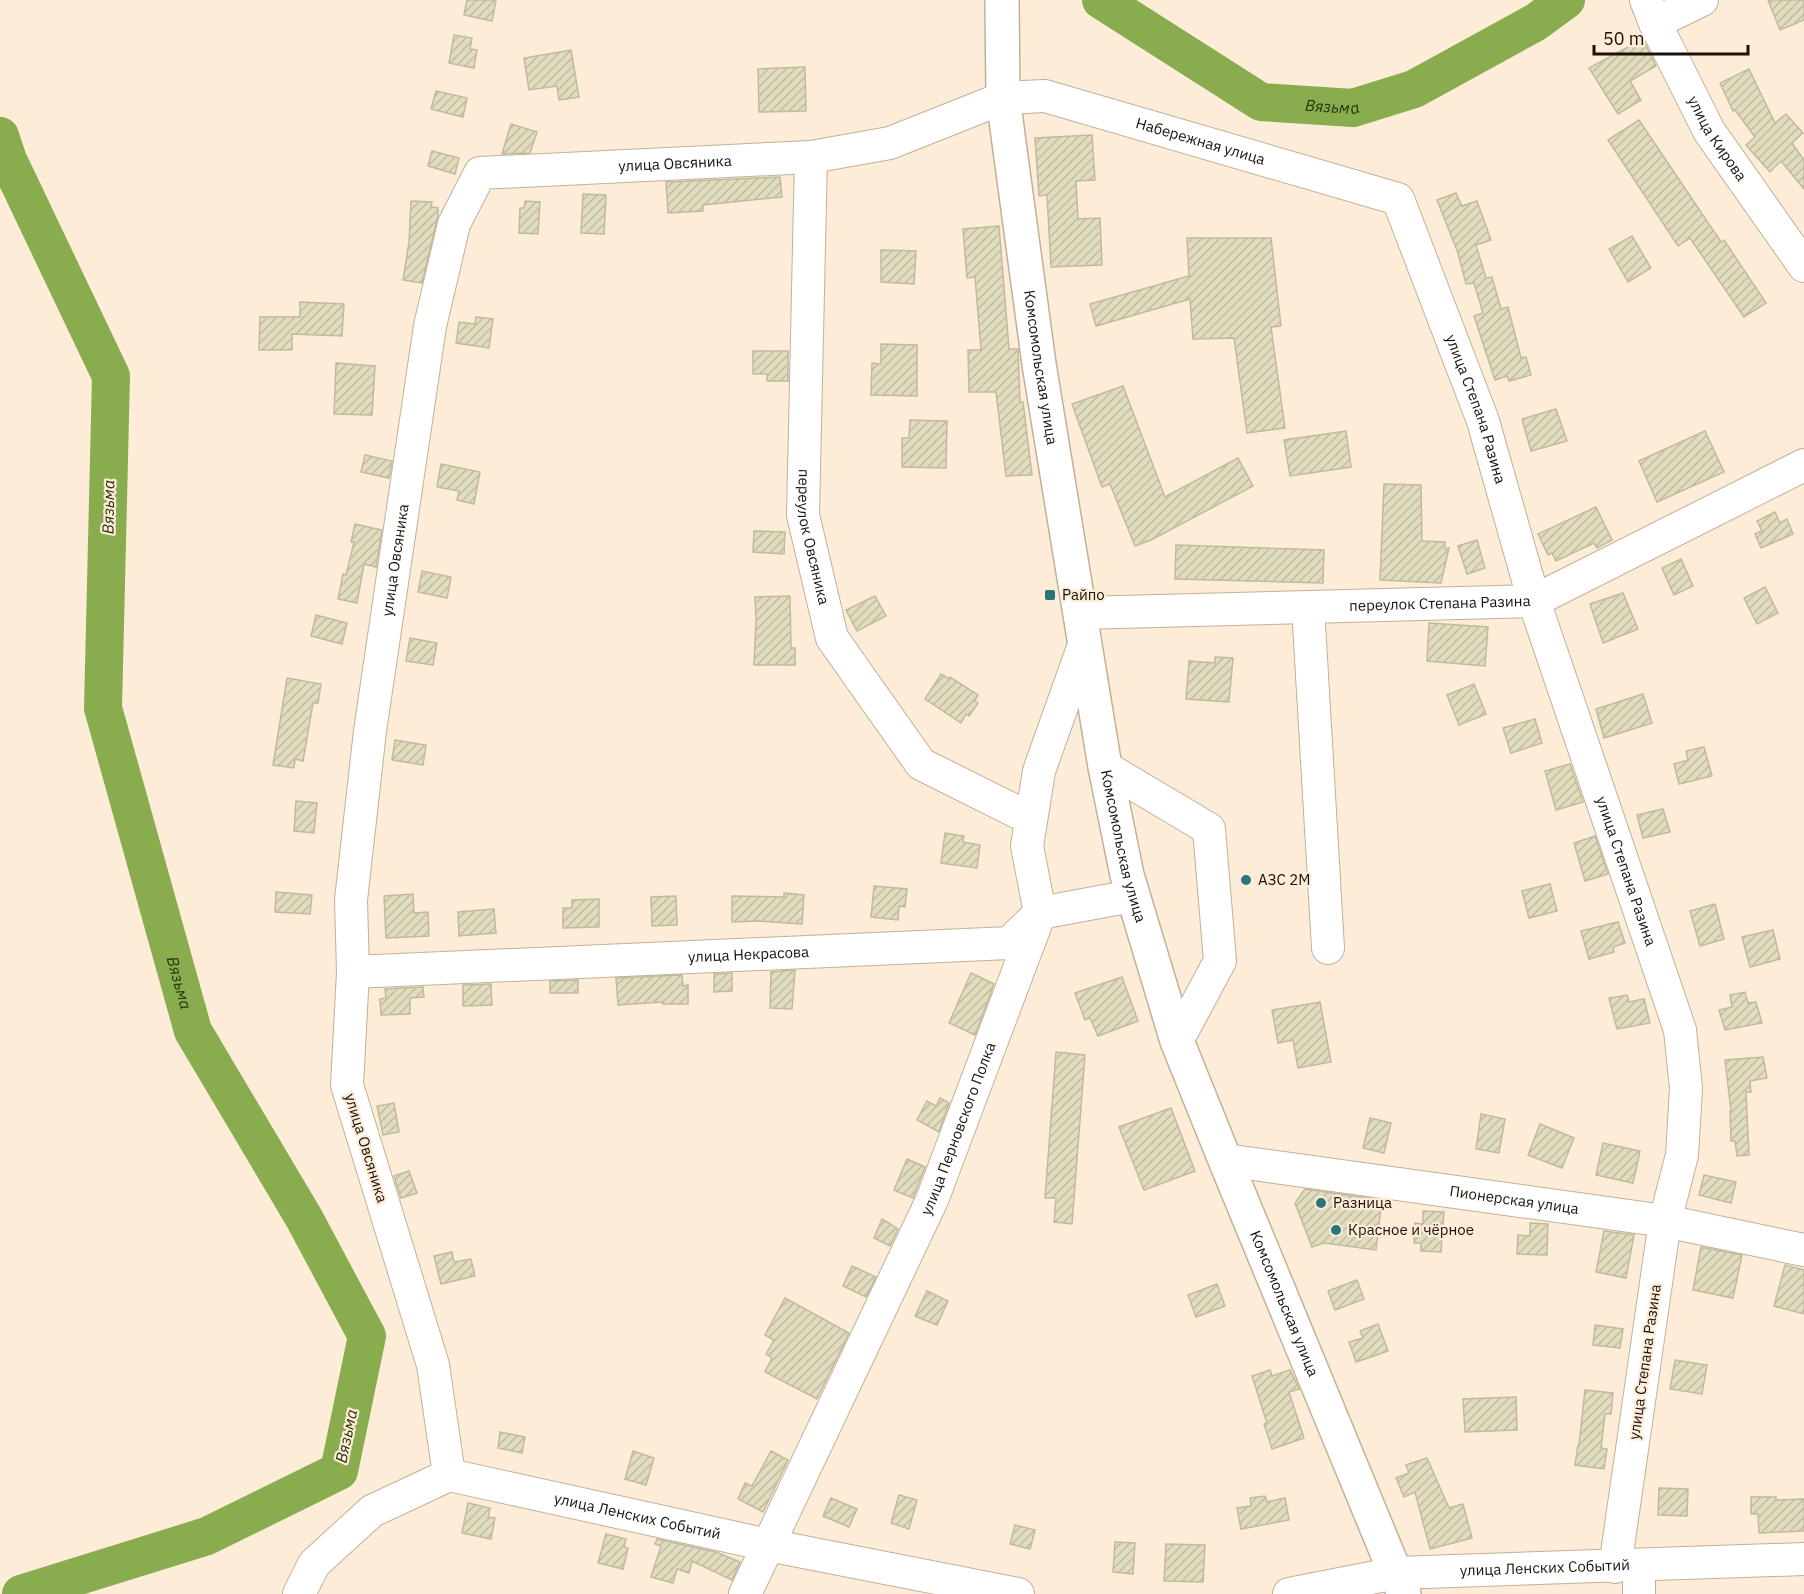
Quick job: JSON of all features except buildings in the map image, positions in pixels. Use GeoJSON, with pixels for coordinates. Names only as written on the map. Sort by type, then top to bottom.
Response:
{"type":"FeatureCollection","features":[{"type":"Feature","properties":{"kind":"main road","name":"Комсомольская улица"},"geometry":{"type":"LineString","coordinates":[[1002,0],[1003,98],[1039,364],[1105,767],[1132,896],[1177,1041],[1400,1584]]}},
{"type":"Feature","properties":{"kind":"street"},"geometry":{"type":"LineString","coordinates":[[1651,12],[1702,0]]}},
{"type":"Feature","properties":{"kind":"street","name":"улица Кирова"},"geometry":{"type":"LineString","coordinates":[[1651,12],[1709,131],[1804,266]]}},
{"type":"Feature","properties":{"kind":"street","name":"Набережная улица"},"geometry":{"type":"LineString","coordinates":[[1003,98],[1045,96],[1398,199]]}},
{"type":"Feature","properties":{"kind":"street","name":"улица Овсяника"},"geometry":{"type":"LineString","coordinates":[[449,1475],[433,1365],[347,1085],[353,972],[351,900],[370,730],[430,326],[454,224],[480,172],[811,157],[890,143],[1003,98]]}},
{"type":"Feature","properties":{"kind":"street","name":"переулок Овсяника"},"geometry":{"type":"LineString","coordinates":[[811,157],[803,515],[832,638],[921,764],[1031,819]]}},
{"type":"Feature","properties":{"kind":"street","name":"улица Степана Разина"},"geometry":{"type":"LineString","coordinates":[[1398,199],[1483,421],[1534,601],[1680,1030],[1686,1088],[1682,1155],[1665,1221],[1631,1575]]}},
{"type":"Feature","properties":{"kind":"street","name":"переулок Степана Разина"},"geometry":{"type":"LineString","coordinates":[[1083,628],[1308,607],[1534,601],[1804,465]]}},
{"type":"Feature","properties":{"kind":"street"},"geometry":{"type":"LineString","coordinates":[[1308,607],[1328,948]]}},
{"type":"Feature","properties":{"kind":"street"},"geometry":{"type":"LineString","coordinates":[[1083,628],[1039,771],[1027,846],[1040,913],[1132,896]]}},
{"type":"Feature","properties":{"kind":"street"},"geometry":{"type":"LineString","coordinates":[[1105,767],[1209,829],[1220,961],[1177,1041]]}},
{"type":"Feature","properties":{"kind":"street","name":"улица Некрасова"},"geometry":{"type":"LineString","coordinates":[[353,972],[1010,943],[1040,913]]}},
{"type":"Feature","properties":{"kind":"street","name":"улица Перновского Полка"},"geometry":{"type":"LineString","coordinates":[[745,1594],[932,1200],[1040,913]]}},
{"type":"Feature","properties":{"kind":"street","name":"Пионерская улица"},"geometry":{"type":"LineString","coordinates":[[1225,1160],[1665,1221],[1804,1250]]}},
{"type":"Feature","properties":{"kind":"street"},"geometry":{"type":"LineString","coordinates":[[299,1594],[314,1564],[372,1511],[449,1475]]}},
{"type":"Feature","properties":{"kind":"street","name":"улица Ленских Событий"},"geometry":{"type":"LineString","coordinates":[[449,1475],[768,1545],[1018,1594]]}},
{"type":"Feature","properties":{"kind":"street","name":"улица Ленских Событий"},"geometry":{"type":"LineString","coordinates":[[1288,1594],[1400,1584],[1631,1575],[1804,1559]]}},
{"type":"Feature","properties":{"kind":"waterway","name":"Вязьма"},"geometry":{"type":"LineString","coordinates":[[1101,0],[1261,102],[1353,108],[1414,89],[1536,22],[1566,0]]}},
{"type":"Feature","properties":{"kind":"waterway","name":"Вязьма"},"geometry":{"type":"LineString","coordinates":[[0,136],[8,160],[111,376],[103,708],[193,1031],[304,1218],[367,1336],[339,1471],[207,1536],[21,1594]]}},
{"type":"Feature","properties":{"kind":"place","name":"Райпо"},"geometry":{"type":"Point","coordinates":[1050,595]}},
{"type":"Feature","properties":{"kind":"place","name":"АЗС 2М"},"geometry":{"type":"Point","coordinates":[1246,880]}},
{"type":"Feature","properties":{"kind":"place","name":"Разница"},"geometry":{"type":"Point","coordinates":[1321,1203]}},
{"type":"Feature","properties":{"kind":"place","name":"Красное и чёрное"},"geometry":{"type":"Point","coordinates":[1336,1230]}}]}
